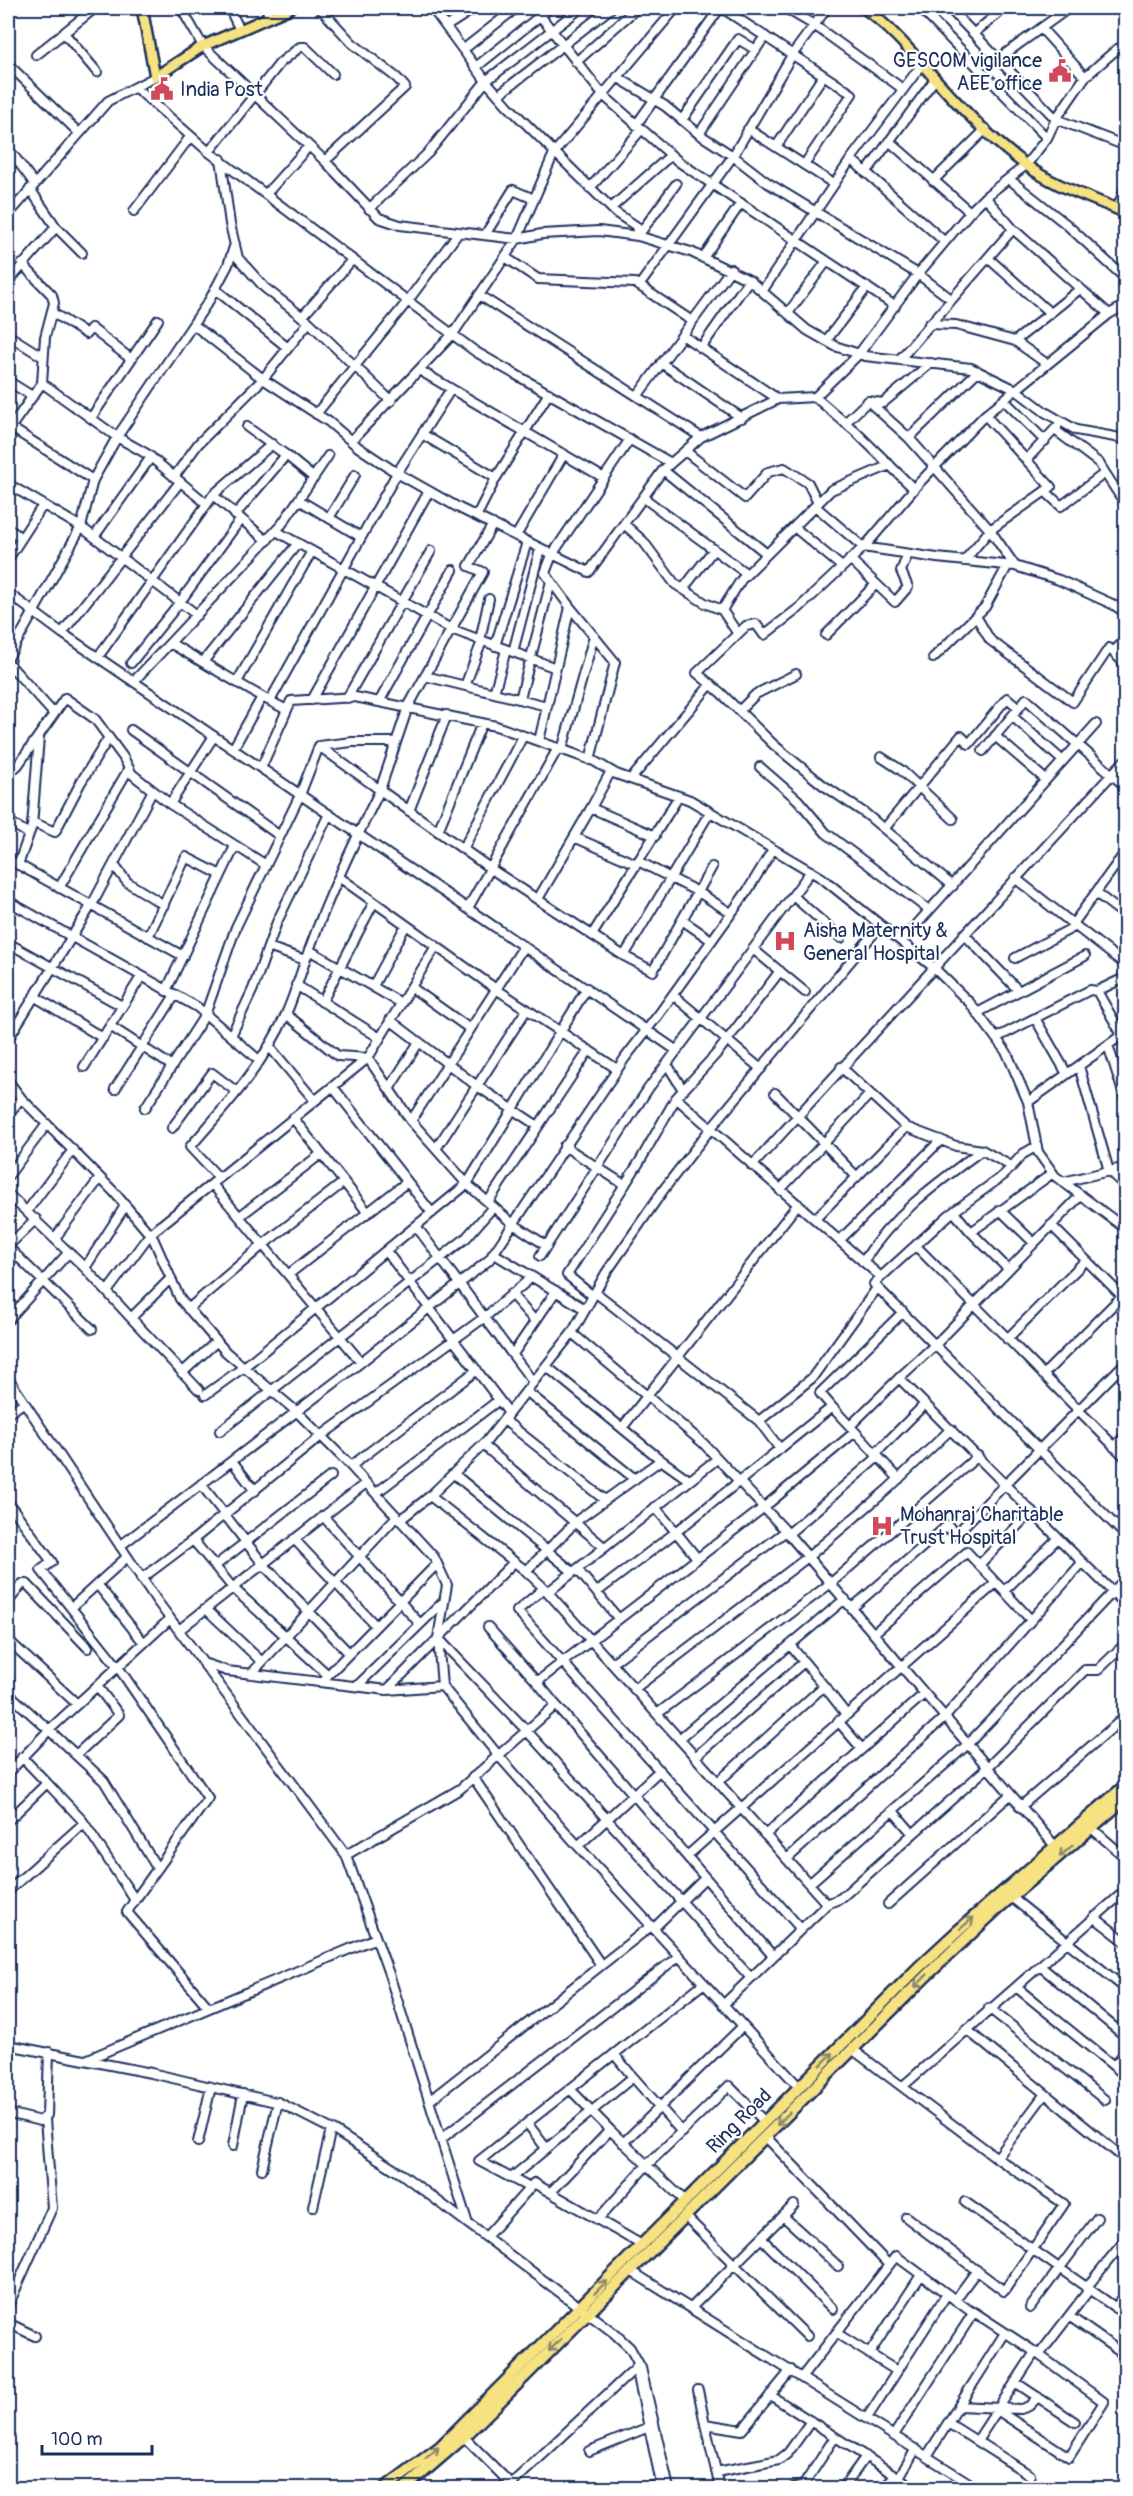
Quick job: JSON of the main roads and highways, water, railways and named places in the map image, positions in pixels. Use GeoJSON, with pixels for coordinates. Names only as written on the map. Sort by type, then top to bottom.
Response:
{"type":"FeatureCollection","features":[{"type":"Feature","properties":{"kind":"highway","name":"Ring Road"},"geometry":{"type":"LineString","coordinates":[[386,2488],[440,2447],[583,2310],[631,2271],[927,1975],[1088,1825],[1125,1785]]}},
{"type":"Feature","properties":{"kind":"highway","name":"Ring Road"},"geometry":{"type":"LineString","coordinates":[[405,2488],[464,2437],[642,2244],[958,1930],[1055,1846],[1125,1798]]}},
{"type":"Feature","properties":{"kind":"main road"},"geometry":{"type":"LineString","coordinates":[[142,8],[155,77],[203,46],[267,11],[290,8]]}},
{"type":"Feature","properties":{"kind":"main road"},"geometry":{"type":"LineString","coordinates":[[867,8],[906,44],[935,79],[1026,165],[1050,180],[1121,211]]}},
{"type":"Feature","properties":{"kind":"place","name":"GESCOM vigilance AEE office"},"geometry":{"type":"Point","coordinates":[1060,71]}},
{"type":"Feature","properties":{"kind":"place","name":"India Post"},"geometry":{"type":"Point","coordinates":[162,89]}},
{"type":"Feature","properties":{"kind":"place","name":"Aisha Maternity & General Hospital"},"geometry":{"type":"Point","coordinates":[785,941]}},
{"type":"Feature","properties":{"kind":"place","name":"Mohanraj Charitable Trust Hospital"},"geometry":{"type":"Point","coordinates":[882,1526]}}]}
